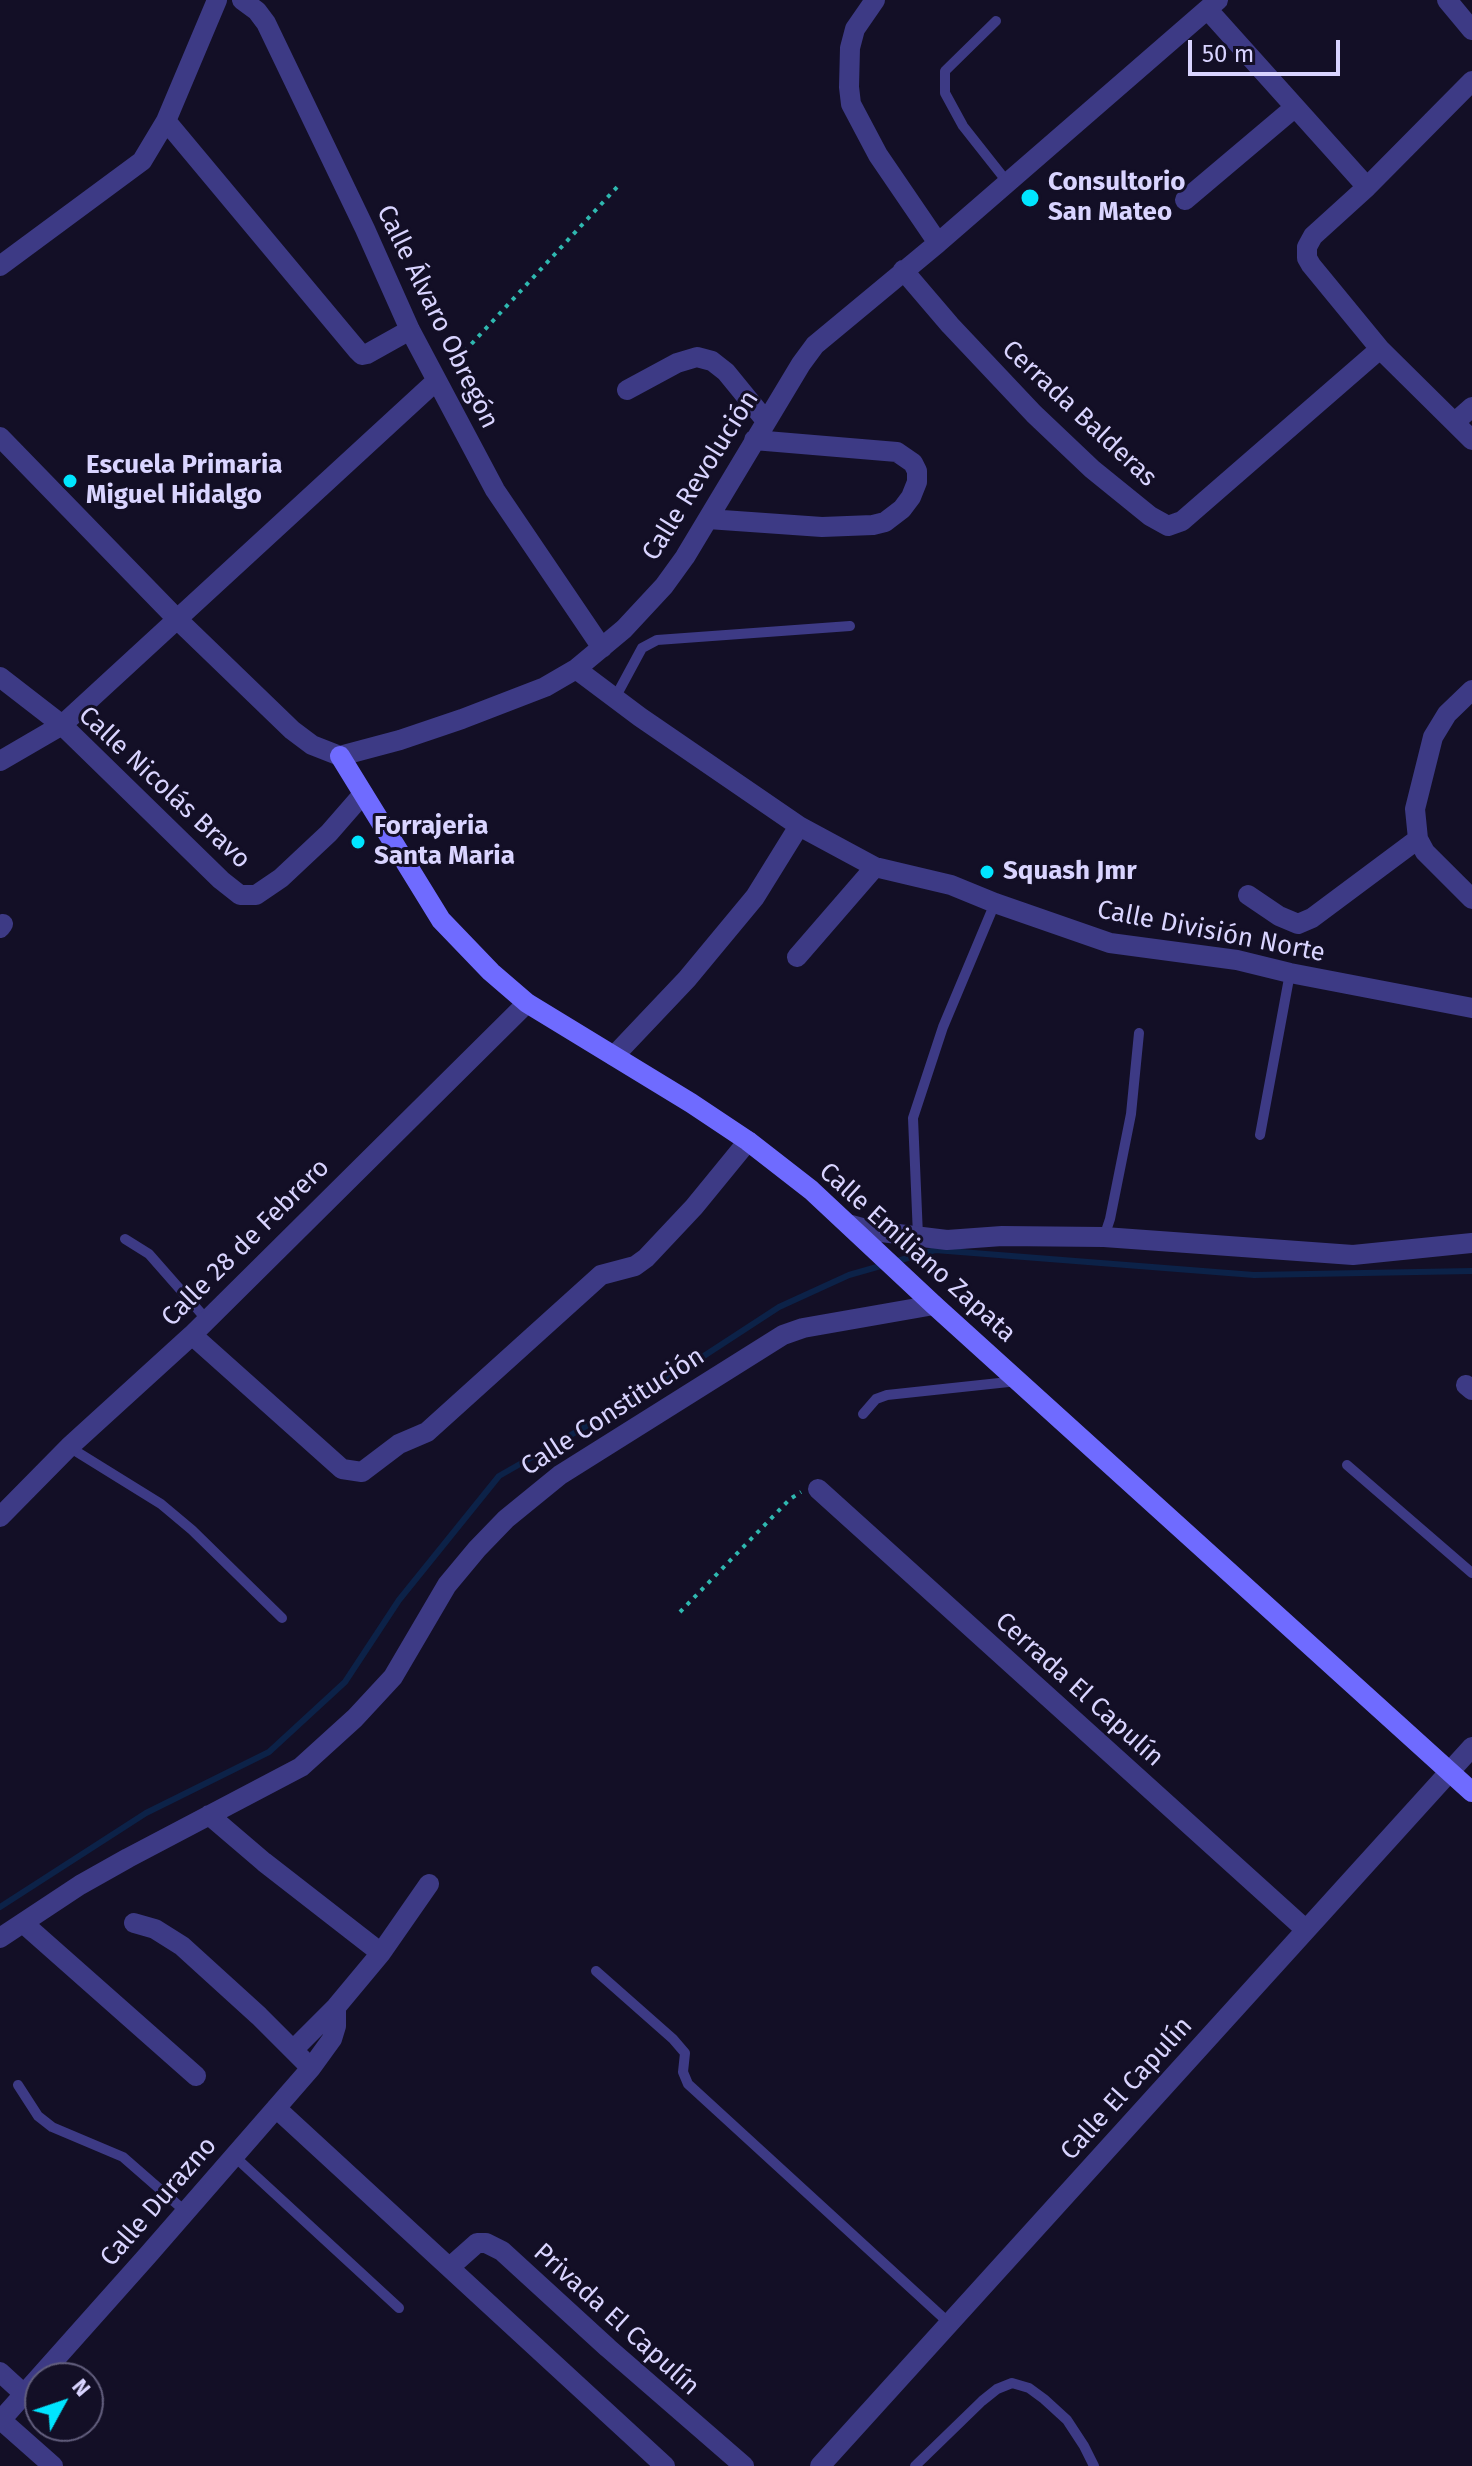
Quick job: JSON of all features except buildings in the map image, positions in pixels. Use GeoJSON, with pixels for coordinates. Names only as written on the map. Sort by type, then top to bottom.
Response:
{"type":"FeatureCollection","features":[{"type":"Feature","properties":{"kind":"street"},"geometry":{"type":"LineString","coordinates":[[0,266],[136,166],[151,150],[217,0]]}},
{"type":"Feature","properties":{"kind":"street","name":"Calle Álvaro Obregón"},"geometry":{"type":"LineString","coordinates":[[242,0],[257,11],[266,23],[435,382],[495,490],[602,648]]}},
{"type":"Feature","properties":{"kind":"street"},"geometry":{"type":"LineString","coordinates":[[875,0],[855,29],[850,48],[851,104],[878,155],[938,243]]}},
{"type":"Feature","properties":{"kind":"street"},"geometry":{"type":"LineString","coordinates":[[1447,0],[1470,23]]}},
{"type":"Feature","properties":{"kind":"street"},"geometry":{"type":"LineString","coordinates":[[1213,5],[1294,108],[1367,187]]}},
{"type":"Feature","properties":{"kind":"street","name":"Calle Revolución"},"geometry":{"type":"LineString","coordinates":[[340,756],[400,740],[545,687],[576,669],[602,648],[664,586],[815,345],[1213,5]]}},
{"type":"Feature","properties":{"kind":"street"},"geometry":{"type":"LineString","coordinates":[[1472,81],[1367,187],[1313,236],[1308,244],[1307,258],[1380,349],[1472,440]]}},
{"type":"Feature","properties":{"kind":"street"},"geometry":{"type":"LineString","coordinates":[[1185,200],[1294,108]]}},
{"type":"Feature","properties":{"kind":"street"},"geometry":{"type":"LineString","coordinates":[[166,121],[362,355],[410,330]]}},
{"type":"Feature","properties":{"kind":"street","name":"Cerrada Balderas"},"geometry":{"type":"LineString","coordinates":[[903,270],[1034,414],[1092,469],[1150,516],[1168,526],[1182,521],[1380,349]]}},
{"type":"Feature","properties":{"kind":"street"},"geometry":{"type":"LineString","coordinates":[[627,390],[677,363],[697,357],[712,361],[726,372],[766,421]]}},
{"type":"Feature","properties":{"kind":"street"},"geometry":{"type":"LineString","coordinates":[[0,761],[62,725],[435,382]]}},
{"type":"Feature","properties":{"kind":"street"},"geometry":{"type":"LineString","coordinates":[[1455,422],[1472,407]]}},
{"type":"Feature","properties":{"kind":"street"},"geometry":{"type":"LineString","coordinates":[[0,437],[177,619],[292,730],[312,745],[340,756]]}},
{"type":"Feature","properties":{"kind":"street"},"geometry":{"type":"LineString","coordinates":[[708,519],[822,527],[873,525],[885,522],[902,509],[917,482],[913,463],[897,452],[754,440]]}},
{"type":"Feature","properties":{"kind":"street","name":"Calle División Norte"},"geometry":{"type":"LineString","coordinates":[[576,669],[799,826],[875,867],[951,885],[1110,943],[1237,960],[1472,1008]]}},
{"type":"Feature","properties":{"kind":"street","name":"Calle Nicolás Bravo"},"geometry":{"type":"LineString","coordinates":[[0,677],[62,725],[240,895],[256,895],[281,878],[329,833],[363,794]]}},
{"type":"Feature","properties":{"kind":"street"},"geometry":{"type":"LineString","coordinates":[[1472,690],[1447,714],[1433,737],[1416,795],[1415,809],[1418,839],[1425,852],[1472,899]]}},
{"type":"Feature","properties":{"kind":"street","name":"Calle Emiliano Zapata"},"geometry":{"type":"LineString","coordinates":[[340,756],[441,920],[468,951],[527,1003],[748,1141],[811,1190],[1472,1792]]}},
{"type":"Feature","properties":{"kind":"street"},"geometry":{"type":"LineString","coordinates":[[614,1056],[687,979],[755,897],[799,826]]}},
{"type":"Feature","properties":{"kind":"street"},"geometry":{"type":"LineString","coordinates":[[1248,895],[1279,916],[1298,924],[1312,918],[1418,839]]}},
{"type":"Feature","properties":{"kind":"street"},"geometry":{"type":"LineString","coordinates":[[797,957],[875,867]]}},
{"type":"Feature","properties":{"kind":"street","name":"Calle 28 de Febrero"},"geometry":{"type":"LineString","coordinates":[[4,1504],[199,1327],[527,1003]]}},
{"type":"Feature","properties":{"kind":"street"},"geometry":{"type":"LineString","coordinates":[[199,1327],[342,1469],[362,1472],[399,1444],[427,1432],[601,1275],[635,1266],[646,1258],[702,1198],[748,1141]]}},
{"type":"Feature","properties":{"kind":"street"},"geometry":{"type":"LineString","coordinates":[[851,1225],[873,1231],[947,1240],[1002,1236],[1104,1237],[1353,1255],[1472,1243]]}},
{"type":"Feature","properties":{"kind":"street","name":"Calle Constitución"},"geometry":{"type":"LineString","coordinates":[[0,1938],[80,1885],[301,1767],[355,1718],[393,1677],[447,1585],[477,1549],[506,1519],[560,1475],[783,1335],[803,1328],[934,1305]]}},
{"type":"Feature","properties":{"kind":"street","name":"Cerrada El Capulín"},"geometry":{"type":"LineString","coordinates":[[818,1489],[1305,1929]]}},
{"type":"Feature","properties":{"kind":"street","name":"Calle El Capulín"},"geometry":{"type":"LineString","coordinates":[[820,2466],[1472,1747]]}},
{"type":"Feature","properties":{"kind":"street"},"geometry":{"type":"LineString","coordinates":[[209,1815],[381,1953]]}},
{"type":"Feature","properties":{"kind":"street","name":"Calle Durazno"},"geometry":{"type":"LineString","coordinates":[[293,2050],[336,2007],[381,1953],[429,1884]]}},
{"type":"Feature","properties":{"kind":"street"},"geometry":{"type":"LineString","coordinates":[[23,1923],[196,2076]]}},
{"type":"Feature","properties":{"kind":"street"},"geometry":{"type":"LineString","coordinates":[[134,1923],[155,1929],[182,1946],[311,2068]]}},
{"type":"Feature","properties":{"kind":"street","name":"Calle Durazno"},"geometry":{"type":"LineString","coordinates":[[52,2362],[311,2068],[332,2039],[336,2007]]}},
{"type":"Feature","properties":{"kind":"street"},"geometry":{"type":"LineString","coordinates":[[276,2108],[665,2466]]}},
{"type":"Feature","properties":{"kind":"street","name":"Privada El Capulín"},"geometry":{"type":"LineString","coordinates":[[450,2267],[477,2243],[486,2243],[502,2251],[631,2369],[744,2466]]}},
{"type":"Feature","properties":{"kind":"street"},"geometry":{"type":"LineString","coordinates":[[0,2372],[24,2394]]}},
{"type":"Feature","properties":{"kind":"street","name":"Calle Durazno"},"geometry":{"type":"LineString","coordinates":[[0,2420],[24,2394]]}},
{"type":"Feature","properties":{"kind":"street"},"geometry":{"type":"LineString","coordinates":[[0,2420],[53,2466]]}},
{"type":"Feature","properties":{"kind":"lane"},"geometry":{"type":"LineString","coordinates":[[996,21],[945,71],[945,93],[963,126],[1008,183]]}},
{"type":"Feature","properties":{"kind":"lane"},"geometry":{"type":"LineString","coordinates":[[615,698],[642,648],[657,640],[850,626]]}},
{"type":"Feature","properties":{"kind":"lane"},"geometry":{"type":"LineString","coordinates":[[918,1236],[913,1118],[943,1027],[995,903]]}},
{"type":"Feature","properties":{"kind":"lane"},"geometry":{"type":"LineString","coordinates":[[1260,1135],[1290,973]]}},
{"type":"Feature","properties":{"kind":"lane"},"geometry":{"type":"LineString","coordinates":[[1104,1237],[1131,1114],[1139,1033]]}},
{"type":"Feature","properties":{"kind":"lane"},"geometry":{"type":"LineString","coordinates":[[125,1239],[149,1254],[199,1327]]}},
{"type":"Feature","properties":{"kind":"lane"},"geometry":{"type":"LineString","coordinates":[[863,1414],[876,1399],[887,1395],[1020,1381]]}},
{"type":"Feature","properties":{"kind":"lane"},"geometry":{"type":"LineString","coordinates":[[69,1447],[161,1504],[282,1618]]}},
{"type":"Feature","properties":{"kind":"lane"},"geometry":{"type":"LineString","coordinates":[[1347,1465],[1472,1573]]}},
{"type":"Feature","properties":{"kind":"lane"},"geometry":{"type":"LineString","coordinates":[[596,1971],[685,2053],[683,2072],[688,2084],[949,2323]]}},
{"type":"Feature","properties":{"kind":"lane"},"geometry":{"type":"LineString","coordinates":[[18,2085],[38,2116],[52,2127],[123,2157],[186,2212]]}},
{"type":"Feature","properties":{"kind":"lane"},"geometry":{"type":"LineString","coordinates":[[234,2156],[399,2308]]}},
{"type":"Feature","properties":{"kind":"lane"},"geometry":{"type":"LineString","coordinates":[[915,2466],[982,2401],[997,2389],[1012,2383],[1037,2393],[1067,2420],[1094,2466]]}},
{"type":"Feature","properties":{"kind":"path"},"geometry":{"type":"LineString","coordinates":[[435,382],[619,185]]}},
{"type":"Feature","properties":{"kind":"path"},"geometry":{"type":"LineString","coordinates":[[680,1612],[790,1499],[803,1491],[818,1489]]}},
{"type":"Feature","properties":{"kind":"waterway"},"geometry":{"type":"LineString","coordinates":[[894,1262],[935,1250],[1254,1275],[1472,1271]]}},
{"type":"Feature","properties":{"kind":"waterway"},"geometry":{"type":"LineString","coordinates":[[0,1907],[146,1813],[269,1752],[345,1682],[399,1600],[499,1476],[667,1380],[779,1307],[849,1275],[884,1265]]}},
{"type":"Feature","properties":{"kind":"place","name":"Consultorio San Mateo"},"geometry":{"type":"Point","coordinates":[1030,198]}},
{"type":"Feature","properties":{"kind":"place","name":"Escuela Primaria Miguel Hidalgo"},"geometry":{"type":"Point","coordinates":[70,481]}},
{"type":"Feature","properties":{"kind":"place","name":"Forrajeria Santa Maria"},"geometry":{"type":"Point","coordinates":[358,842]}},
{"type":"Feature","properties":{"kind":"place","name":"Squash Jmr"},"geometry":{"type":"Point","coordinates":[987,872]}}]}
